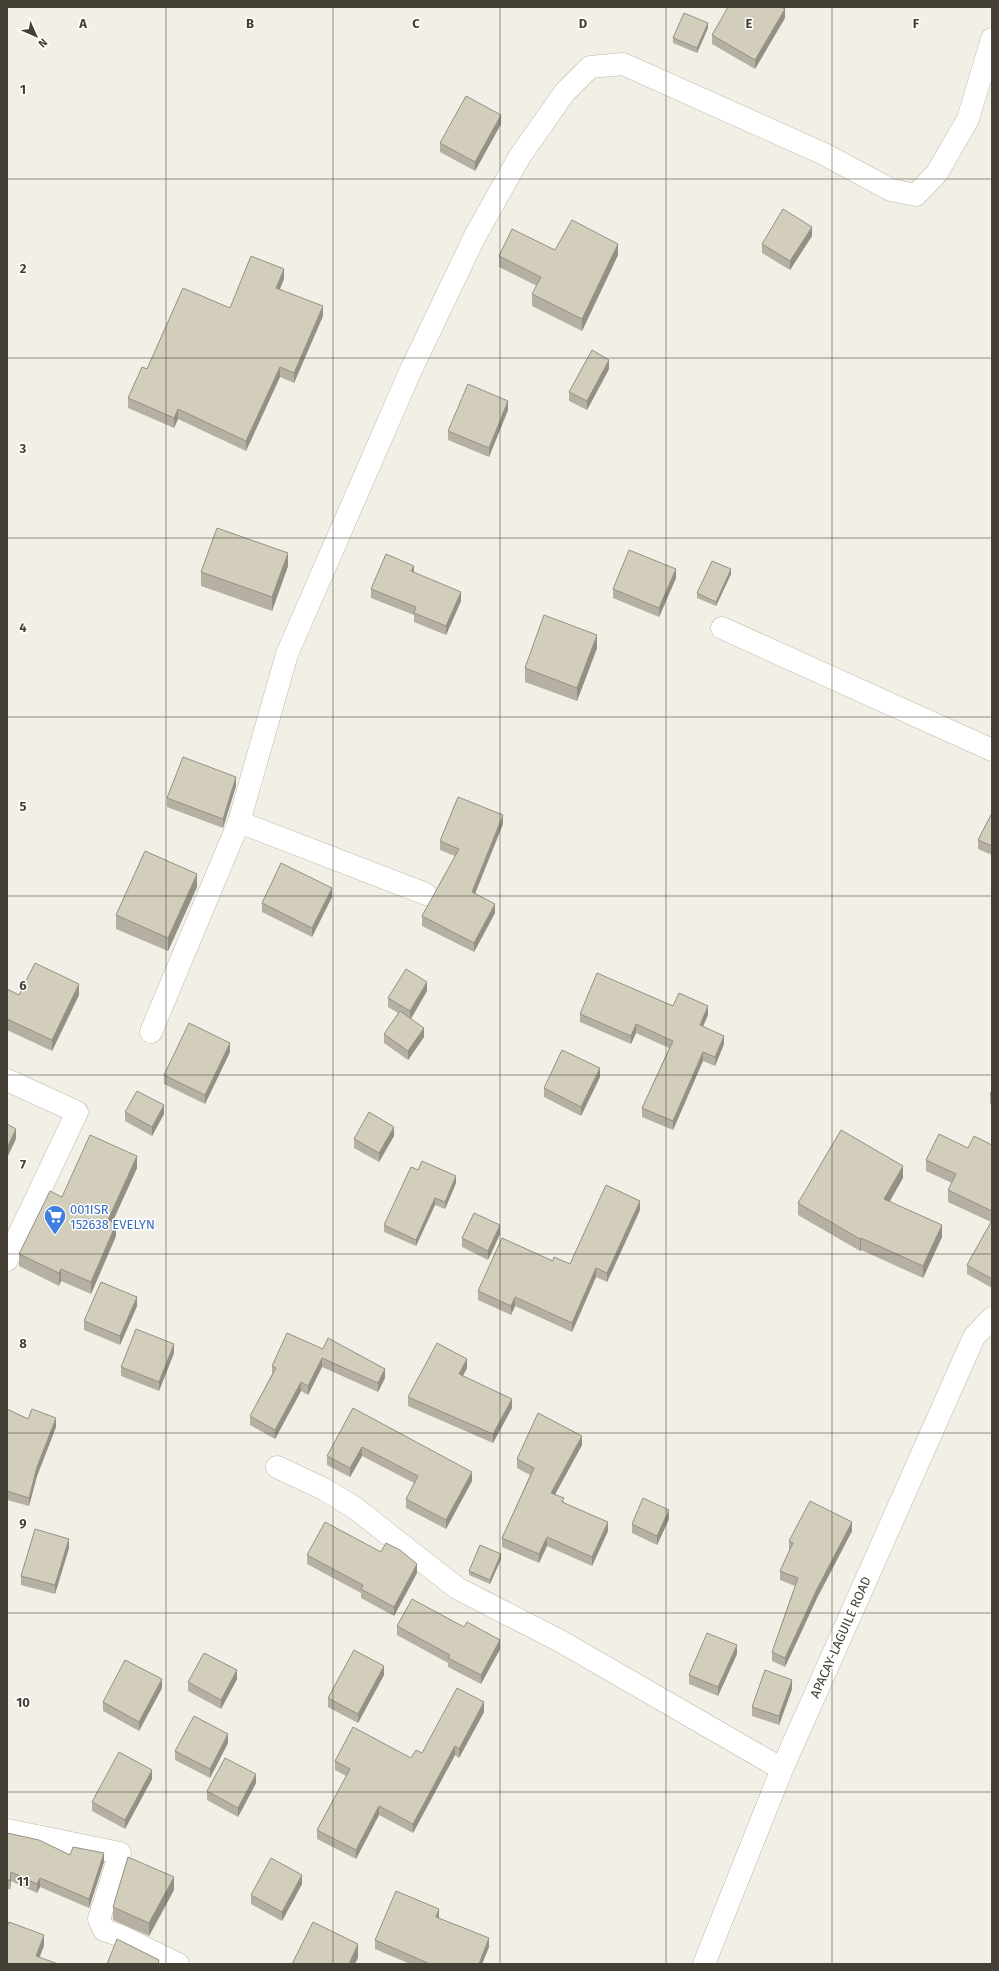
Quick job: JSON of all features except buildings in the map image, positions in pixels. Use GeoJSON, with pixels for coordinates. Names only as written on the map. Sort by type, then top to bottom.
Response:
{"type":"FeatureCollection","features":[{"type":"Feature","properties":{"kind":"street"},"geometry":{"type":"LineString","coordinates":[[151,1032],[240,822],[287,654],[410,372],[475,236],[520,156],[570,87],[590,67],[623,64],[824,154],[891,190],[916,195],[937,173],[968,119],[992,39]]}},
{"type":"Feature","properties":{"kind":"street"},"geometry":{"type":"LineString","coordinates":[[722,628],[992,750]]}},
{"type":"Feature","properties":{"kind":"street"},"geometry":{"type":"LineString","coordinates":[[240,822],[426,894]]}},
{"type":"Feature","properties":{"kind":"street"},"geometry":{"type":"LineString","coordinates":[[7,1080],[77,1112],[7,1260]]}},
{"type":"Feature","properties":{"kind":"street","name":"APACAY-LAGUILE ROAD"},"geometry":{"type":"LineString","coordinates":[[704,1964],[782,1769],[974,1337],[992,1318]]}},
{"type":"Feature","properties":{"kind":"street"},"geometry":{"type":"LineString","coordinates":[[276,1467],[324,1489],[355,1508],[457,1588],[562,1642],[782,1769]]}},
{"type":"Feature","properties":{"kind":"street"},"geometry":{"type":"LineString","coordinates":[[7,1830],[120,1853],[99,1919],[104,1930],[121,1936],[178,1964]]}},
{"type":"Feature","properties":{"kind":"place","name":"001ISR 152638 EVELYN"},"geometry":{"type":"Point","coordinates":[55,1236]}}]}
